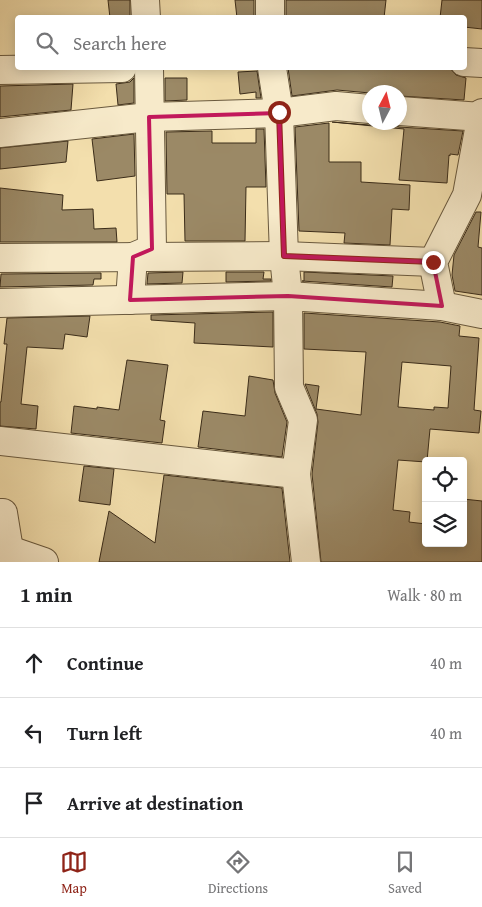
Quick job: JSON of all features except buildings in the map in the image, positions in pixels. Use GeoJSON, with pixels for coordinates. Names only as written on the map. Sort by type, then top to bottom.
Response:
{"type":"FeatureCollection","features":[{"type":"Feature","properties":{"kind":"street"},"geometry":{"type":"LineString","coordinates":[[145,0],[146,15]]}},
{"type":"Feature","properties":{"kind":"street"},"geometry":{"type":"LineString","coordinates":[[270,0],[270,15]]}},
{"type":"Feature","properties":{"kind":"street"},"geometry":{"type":"LineString","coordinates":[[467,62],[482,63]]}},
{"type":"Feature","properties":{"kind":"street"},"geometry":{"type":"LineString","coordinates":[[0,70],[15,70]]}},
{"type":"Feature","properties":{"kind":"street"},"geometry":{"type":"LineString","coordinates":[[133,257],[152,249],[149,70]]}},
{"type":"Feature","properties":{"kind":"street"},"geometry":{"type":"LineString","coordinates":[[272,70],[279,112],[284,256],[288,296],[288,387],[303,420],[296,474],[306,562]]}},
{"type":"Feature","properties":{"kind":"street"},"geometry":{"type":"LineString","coordinates":[[0,133],[150,118],[279,112],[336,106],[362,108]]}},
{"type":"Feature","properties":{"kind":"street"},"geometry":{"type":"LineString","coordinates":[[407,111],[481,115],[466,195],[433,262],[442,306]]}},
{"type":"Feature","properties":{"kind":"street"},"geometry":{"type":"LineString","coordinates":[[0,258],[284,256],[433,262]]}},
{"type":"Feature","properties":{"kind":"street"},"geometry":{"type":"LineString","coordinates":[[130,300],[133,257]]}},
{"type":"Feature","properties":{"kind":"street"},"geometry":{"type":"LineString","coordinates":[[0,303],[288,296],[442,306],[482,314]]}},
{"type":"Feature","properties":{"kind":"street"},"geometry":{"type":"LineString","coordinates":[[0,441],[296,474]]}},
{"type":"Feature","properties":{"kind":"street"},"geometry":{"type":"LineString","coordinates":[[0,513],[3,514],[8,556],[44,562]]}},
{"type":"Feature","properties":{"kind":"highlighted area"},"geometry":{"type":"Polygon","coordinates":[[[279,113],[284,256],[433,262],[442,306],[288,296],[130,300],[133,257],[152,249],[149,117],[279,113]]]}},
{"type":"Feature","properties":{"kind":"route"},"geometry":{"type":"LineString","coordinates":[[279,112],[284,256],[433,262]]}}]}
